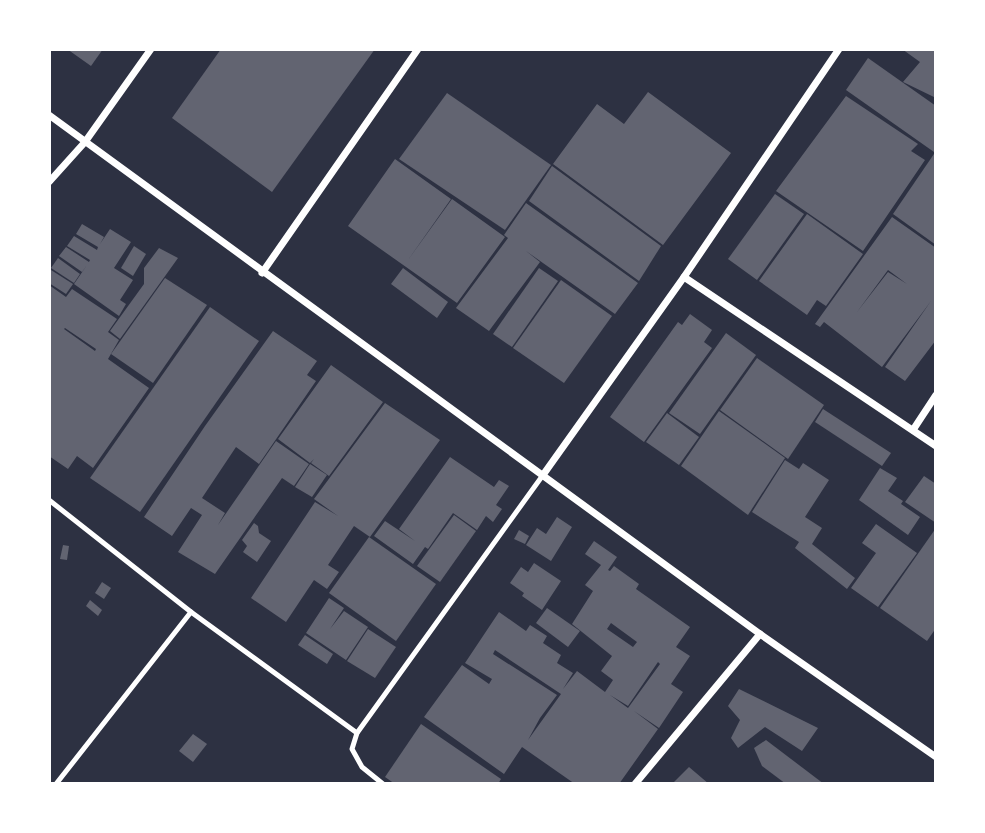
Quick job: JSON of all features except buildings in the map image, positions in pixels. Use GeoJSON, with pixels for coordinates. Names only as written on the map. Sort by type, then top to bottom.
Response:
{"type":"FeatureCollection","features":[{"type":"Feature","properties":{"kind":"street"},"geometry":{"type":"LineString","coordinates":[[49,182],[85,142],[150,49]]}},
{"type":"Feature","properties":{"kind":"street"},"geometry":{"type":"LineString","coordinates":[[262,273],[418,49]]}},
{"type":"Feature","properties":{"kind":"street"},"geometry":{"type":"LineString","coordinates":[[543,475],[684,277],[839,49]]}},
{"type":"Feature","properties":{"kind":"street"},"geometry":{"type":"LineString","coordinates":[[49,115],[760,634],[936,757]]}},
{"type":"Feature","properties":{"kind":"street"},"geometry":{"type":"LineString","coordinates":[[684,277],[936,446]]}},
{"type":"Feature","properties":{"kind":"street"},"geometry":{"type":"LineString","coordinates":[[913,429],[936,395]]}},
{"type":"Feature","properties":{"kind":"street"},"geometry":{"type":"LineString","coordinates":[[635,784],[760,634]]}},
{"type":"Feature","properties":{"kind":"lane"},"geometry":{"type":"LineString","coordinates":[[383,784],[362,767],[352,748],[357,733],[543,475]]}},
{"type":"Feature","properties":{"kind":"lane"},"geometry":{"type":"LineString","coordinates":[[49,500],[191,612],[357,733]]}},
{"type":"Feature","properties":{"kind":"lane"},"geometry":{"type":"LineString","coordinates":[[56,784],[191,612]]}}]}
